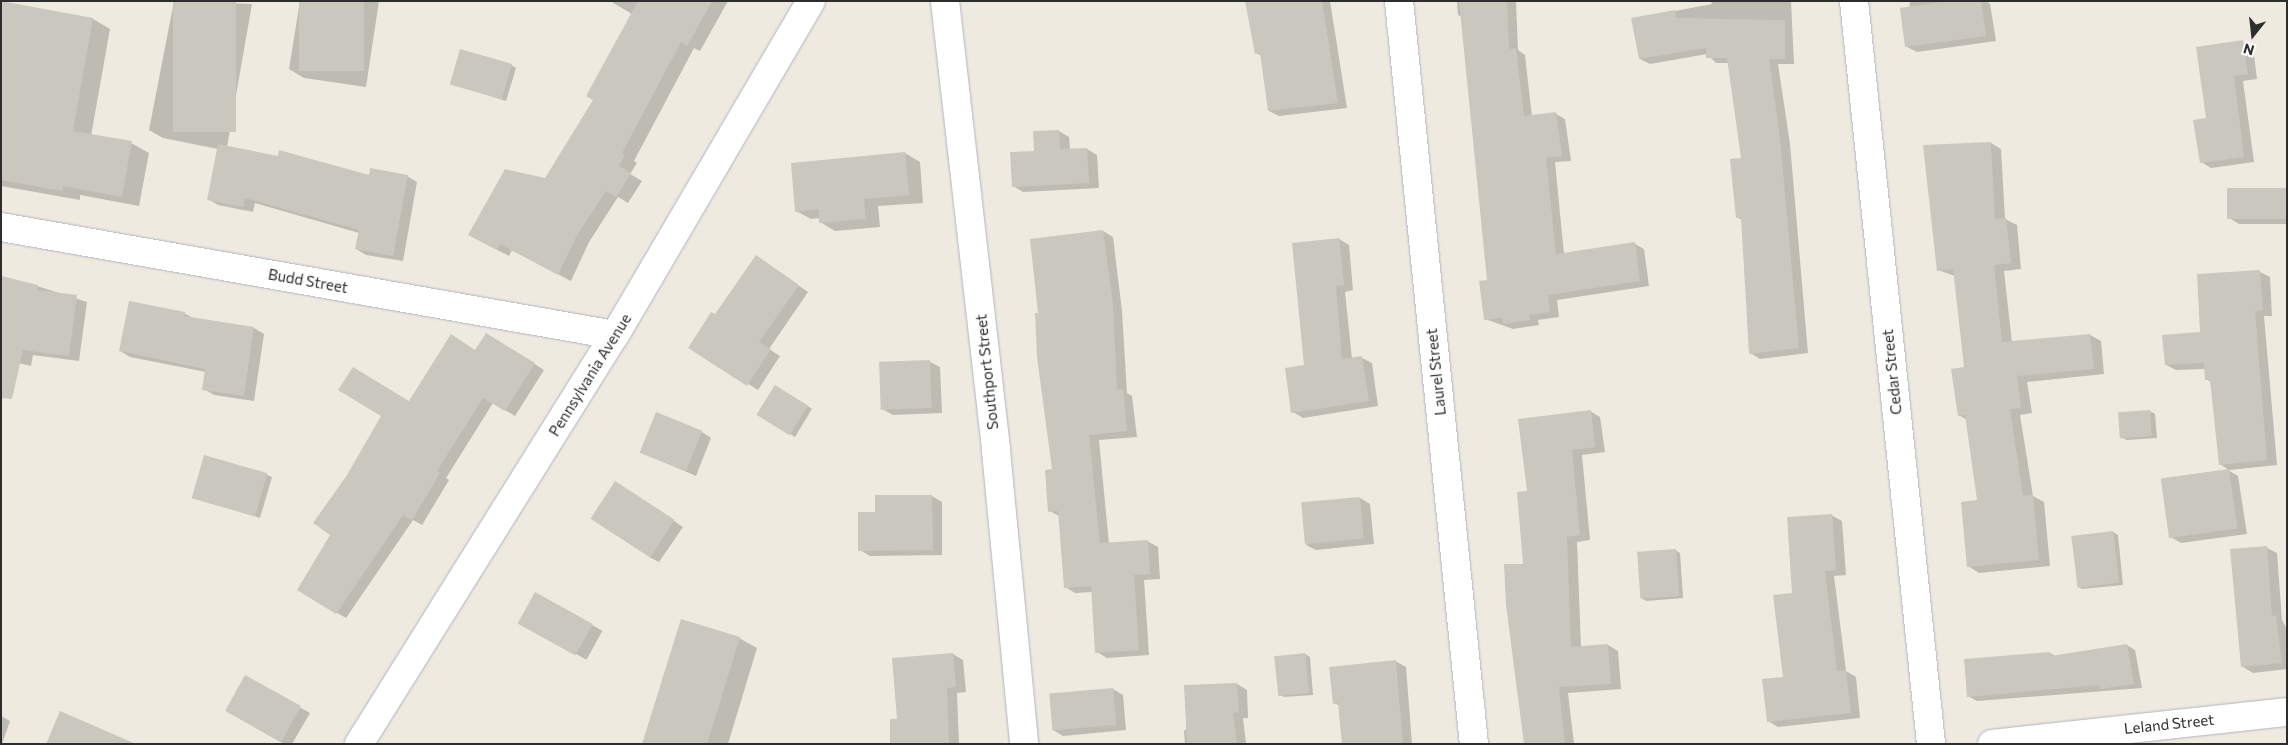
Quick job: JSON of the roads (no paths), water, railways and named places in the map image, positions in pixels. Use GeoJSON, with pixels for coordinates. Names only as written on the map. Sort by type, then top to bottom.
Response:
{"type":"FeatureCollection","features":[{"type":"Feature","properties":{"kind":"street","name":"Pennsylvania Avenue"},"geometry":{"type":"LineString","coordinates":[[360,744],[615,335],[811,1]]}},
{"type":"Feature","properties":{"kind":"street","name":"Southport Street"},"geometry":{"type":"LineString","coordinates":[[945,1],[996,451],[1024,744]]}},
{"type":"Feature","properties":{"kind":"street","name":"Laurel Street"},"geometry":{"type":"LineString","coordinates":[[1399,1],[1474,744]]}},
{"type":"Feature","properties":{"kind":"street","name":"Cedar Street"},"geometry":{"type":"LineString","coordinates":[[1854,1],[1931,744]]}},
{"type":"Feature","properties":{"kind":"street","name":"Budd Street"},"geometry":{"type":"LineString","coordinates":[[1,227],[615,335]]}},
{"type":"Feature","properties":{"kind":"street","name":"Leland Street"},"geometry":{"type":"LineString","coordinates":[[1992,744],[2287,712]]}}]}
